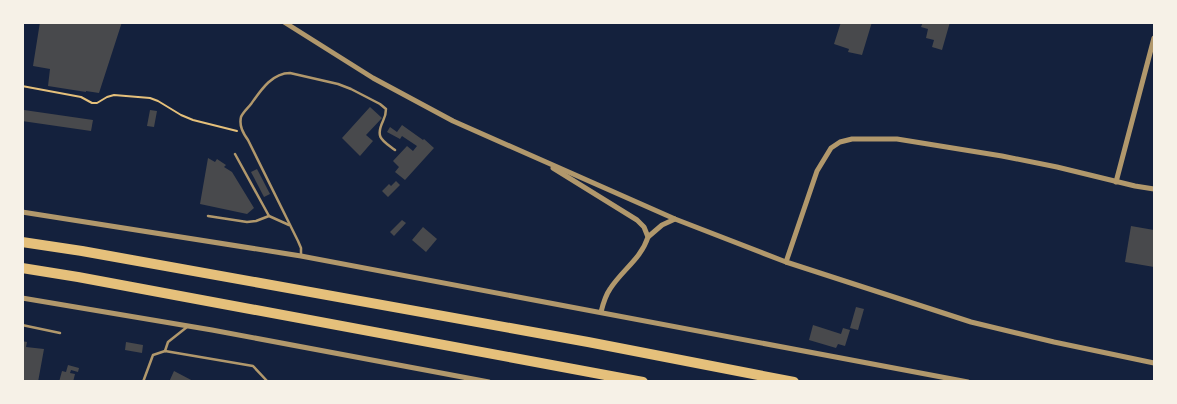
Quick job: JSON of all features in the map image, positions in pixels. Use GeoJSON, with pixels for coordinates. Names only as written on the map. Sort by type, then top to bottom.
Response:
{"type":"FeatureCollection","features":[{"type":"Feature","properties":{"kind":"highway"},"geometry":{"type":"LineString","coordinates":[[22,242],[82,251],[794,382]]}},
{"type":"Feature","properties":{"kind":"highway"},"geometry":{"type":"LineString","coordinates":[[22,268],[643,382]]}},
{"type":"Feature","properties":{"kind":"street"},"geometry":{"type":"LineString","coordinates":[[284,22],[373,78],[453,121],[675,219],[786,262],[971,322],[1154,363]]}},
{"type":"Feature","properties":{"kind":"street"},"geometry":{"type":"LineString","coordinates":[[1116,182],[1154,38]]}},
{"type":"Feature","properties":{"kind":"street"},"geometry":{"type":"LineString","coordinates":[[786,262],[817,171],[824,157],[831,148],[840,142],[852,139],[897,139],[1002,156],[1154,189]]}},
{"type":"Feature","properties":{"kind":"street"},"geometry":{"type":"LineString","coordinates":[[536,158],[637,220],[644,228],[648,237]]}},
{"type":"Feature","properties":{"kind":"street"},"geometry":{"type":"LineString","coordinates":[[22,212],[301,256],[968,382]]}},
{"type":"Feature","properties":{"kind":"street"},"geometry":{"type":"LineString","coordinates":[[601,312],[604,299],[610,288],[638,257],[648,237],[662,225],[675,219]]}},
{"type":"Feature","properties":{"kind":"street"},"geometry":{"type":"LineString","coordinates":[[22,298],[188,326],[489,382]]}},
{"type":"Feature","properties":{"kind":"lane"},"geometry":{"type":"LineString","coordinates":[[301,256],[302,248],[241,126],[241,118],[262,88],[277,76],[290,73],[338,84],[351,89],[386,110],[379,132],[381,139],[395,150]]}},
{"type":"Feature","properties":{"kind":"lane"},"geometry":{"type":"LineString","coordinates":[[235,154],[269,216],[291,226]]}},
{"type":"Feature","properties":{"kind":"lane"},"geometry":{"type":"LineString","coordinates":[[208,216],[247,222],[269,216]]}},
{"type":"Feature","properties":{"kind":"lane"},"geometry":{"type":"LineString","coordinates":[[22,325],[60,333]]}},
{"type":"Feature","properties":{"kind":"lane"},"geometry":{"type":"LineString","coordinates":[[164,351],[168,342],[188,326]]}},
{"type":"Feature","properties":{"kind":"lane"},"geometry":{"type":"LineString","coordinates":[[143,382],[153,355],[164,351],[253,366],[268,382]]}},
{"type":"Feature","properties":{"kind":"path"},"geometry":{"type":"LineString","coordinates":[[22,86],[81,97],[97,103],[114,95],[150,98],[158,100],[181,115],[193,120],[243,132]]}},
{"type":"Feature","properties":{"kind":"building"},"geometry":{"type":"Polygon","coordinates":[[[40,22],[122,22],[99,93],[48,86],[50,69],[33,66],[40,22]]]}},
{"type":"Feature","properties":{"kind":"building"},"geometry":{"type":"Polygon","coordinates":[[[841,22],[872,22],[862,55],[848,52],[849,49],[834,44],[841,22]]]}},
{"type":"Feature","properties":{"kind":"building"},"geometry":{"type":"Polygon","coordinates":[[[923,22],[950,22],[942,50],[932,47],[934,40],[926,38],[928,29],[921,27],[923,22]]]}},
{"type":"Feature","properties":{"kind":"building"},"geometry":{"type":"Polygon","coordinates":[[[370,107],[382,118],[366,135],[373,141],[360,156],[342,138],[370,107]]]}},
{"type":"Feature","properties":{"kind":"building"},"geometry":{"type":"Polygon","coordinates":[[[24,110],[93,120],[91,131],[22,121],[24,110]]]}},
{"type":"Feature","properties":{"kind":"building"},"geometry":{"type":"Polygon","coordinates":[[[150,110],[157,111],[154,127],[147,126],[150,110]]]}},
{"type":"Feature","properties":{"kind":"building"},"geometry":{"type":"Polygon","coordinates":[[[402,125],[434,148],[405,180],[395,172],[399,167],[393,161],[407,146],[413,151],[417,146],[402,136],[400,139],[387,132],[390,127],[397,132],[402,125]]]}},
{"type":"Feature","properties":{"kind":"building"},"geometry":{"type":"Polygon","coordinates":[[[208,158],[215,162],[217,159],[232,172],[254,208],[247,214],[200,204],[208,158]]]}},
{"type":"Feature","properties":{"kind":"building"},"geometry":{"type":"Polygon","coordinates":[[[257,169],[270,194],[264,197],[251,172],[257,169]]]}},
{"type":"Feature","properties":{"kind":"building"},"geometry":{"type":"Polygon","coordinates":[[[396,181],[400,185],[388,197],[382,191],[389,184],[391,186],[396,181]]]}},
{"type":"Feature","properties":{"kind":"building"},"geometry":{"type":"Polygon","coordinates":[[[402,220],[406,223],[394,236],[390,232],[402,220]]]}},
{"type":"Feature","properties":{"kind":"building"},"geometry":{"type":"Polygon","coordinates":[[[1131,226],[1154,230],[1154,267],[1125,262],[1131,226]]]}},
{"type":"Feature","properties":{"kind":"building"},"geometry":{"type":"Polygon","coordinates":[[[423,227],[437,239],[426,252],[412,240],[423,227]]]}},
{"type":"Feature","properties":{"kind":"building"},"geometry":{"type":"Polygon","coordinates":[[[856,307],[864,309],[858,330],[850,328],[856,307]]]}},
{"type":"Feature","properties":{"kind":"building"},"geometry":{"type":"Polygon","coordinates":[[[813,325],[841,334],[843,328],[850,330],[845,346],[838,344],[836,348],[809,340],[813,325]]]}},
{"type":"Feature","properties":{"kind":"building"},"geometry":{"type":"Polygon","coordinates":[[[22,341],[27,342],[26,347],[44,349],[38,382],[22,382],[22,341]]]}},
{"type":"Feature","properties":{"kind":"building"},"geometry":{"type":"Polygon","coordinates":[[[126,342],[143,345],[142,353],[125,350],[126,342]]]}},
{"type":"Feature","properties":{"kind":"building"},"geometry":{"type":"Polygon","coordinates":[[[68,365],[79,368],[78,372],[71,370],[70,373],[75,374],[73,382],[59,382],[62,371],[66,372],[68,365]]]}},
{"type":"Feature","properties":{"kind":"building"},"geometry":{"type":"Polygon","coordinates":[[[174,371],[195,382],[169,382],[174,371]]]}}]}
